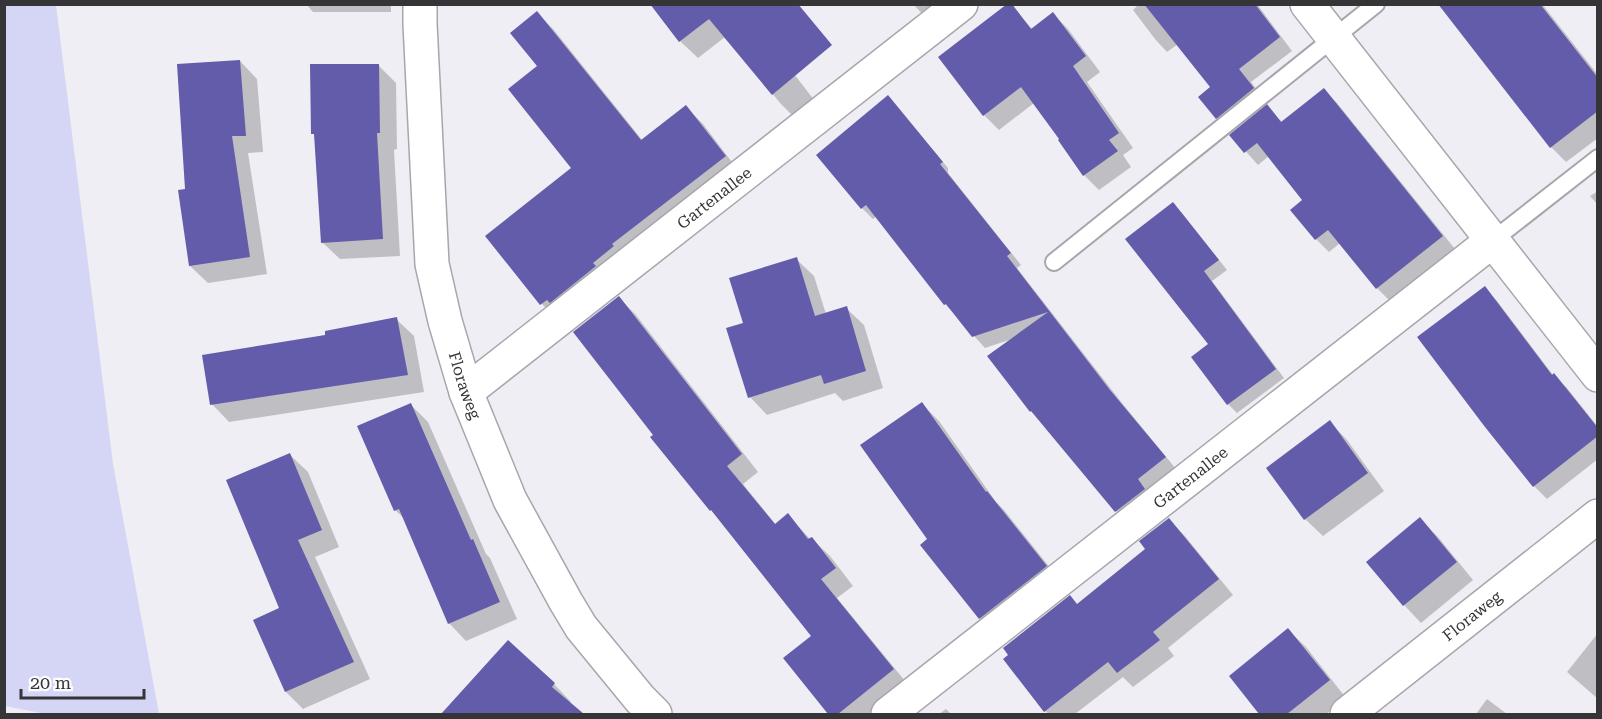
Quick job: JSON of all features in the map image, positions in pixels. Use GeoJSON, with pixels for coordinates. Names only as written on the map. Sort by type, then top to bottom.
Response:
{"type":"FeatureCollection","features":[{"type":"Feature","properties":{"kind":"street","name":"Floraweg"},"geometry":{"type":"LineString","coordinates":[[420,4],[432,264],[445,321],[466,392],[510,501],[566,602],[581,627],[655,714]]}},
{"type":"Feature","properties":{"kind":"street","name":"Gartenallee"},"geometry":{"type":"LineString","coordinates":[[466,392],[961,4]]}},
{"type":"Feature","properties":{"kind":"street"},"geometry":{"type":"LineString","coordinates":[[1307,4],[1598,375]]}},
{"type":"Feature","properties":{"kind":"street","name":"Gartenallee"},"geometry":{"type":"LineString","coordinates":[[888,714],[1492,241]]}},
{"type":"Feature","properties":{"kind":"street","name":"Floraweg"},"geometry":{"type":"LineString","coordinates":[[1347,714],[1598,516]]}},
{"type":"Feature","properties":{"kind":"lane"},"geometry":{"type":"LineString","coordinates":[[1054,262],[1376,4]]}},
{"type":"Feature","properties":{"kind":"lane"},"geometry":{"type":"LineString","coordinates":[[1492,241],[1598,158]]}},
{"type":"Feature","properties":{"kind":"shaded area"},"geometry":{"type":"Polygon","coordinates":[[[4,5],[56,5],[113,464],[159,714],[46,714],[5,706],[4,5]]]}},
{"type":"Feature","properties":{"kind":"building"},"geometry":{"type":"Polygon","coordinates":[[[650,4],[798,4],[832,45],[772,95],[709,19],[679,42],[650,4]]]}},
{"type":"Feature","properties":{"kind":"building"},"geometry":{"type":"Polygon","coordinates":[[[1007,4],[1012,4],[1031,29],[1053,12],[1086,56],[1073,66],[1119,133],[1109,140],[1118,151],[1083,176],[1021,87],[983,116],[938,57],[1007,4]]]}},
{"type":"Feature","properties":{"kind":"building"},"geometry":{"type":"Polygon","coordinates":[[[1144,4],[1255,4],[1280,37],[1239,69],[1254,88],[1216,119],[1198,97],[1210,87],[1144,4]]]}},
{"type":"Feature","properties":{"kind":"building"},"geometry":{"type":"Polygon","coordinates":[[[1438,4],[1540,4],[1598,78],[1598,111],[1550,148],[1438,4]]]}},
{"type":"Feature","properties":{"kind":"building"},"geometry":{"type":"Polygon","coordinates":[[[537,11],[641,140],[686,105],[726,156],[612,244],[614,246],[593,263],[596,266],[550,303],[547,300],[540,305],[485,236],[571,168],[508,89],[537,66],[510,33],[537,11]]]}},
{"type":"Feature","properties":{"kind":"building"},"geometry":{"type":"Polygon","coordinates":[[[240,60],[246,136],[232,136],[250,257],[189,266],[178,190],[185,189],[177,64],[240,60]]]}},
{"type":"Feature","properties":{"kind":"building"},"geometry":{"type":"Polygon","coordinates":[[[310,64],[379,64],[380,133],[377,133],[383,239],[321,243],[314,134],[311,134],[310,64]]]}},
{"type":"Feature","properties":{"kind":"building"},"geometry":{"type":"Polygon","coordinates":[[[1324,88],[1443,236],[1376,289],[1328,230],[1315,240],[1290,210],[1302,200],[1257,143],[1244,153],[1229,135],[1267,104],[1281,122],[1324,88]]]}},
{"type":"Feature","properties":{"kind":"building"},"geometry":{"type":"Polygon","coordinates":[[[888,95],[943,162],[940,164],[1011,253],[1007,256],[1110,390],[1166,457],[1138,479],[1145,489],[1115,512],[1030,412],[987,356],[1048,312],[972,337],[866,205],[861,209],[816,155],[888,95]]]}},
{"type":"Feature","properties":{"kind":"building"},"geometry":{"type":"Polygon","coordinates":[[[1173,202],[1219,260],[1204,271],[1276,369],[1227,405],[1191,357],[1208,344],[1125,239],[1173,202]]]}},
{"type":"Feature","properties":{"kind":"building"},"geometry":{"type":"Polygon","coordinates":[[[797,257],[815,316],[847,306],[866,371],[824,384],[821,375],[748,398],[726,328],[743,323],[729,278],[797,257]]]}},
{"type":"Feature","properties":{"kind":"building"},"geometry":{"type":"Polygon","coordinates":[[[1485,286],[1552,375],[1554,373],[1598,428],[1598,436],[1533,487],[1417,337],[1485,286]]]}},
{"type":"Feature","properties":{"kind":"building"},"geometry":{"type":"Polygon","coordinates":[[[619,296],[742,454],[727,466],[775,524],[788,513],[808,539],[812,537],[836,568],[821,579],[894,669],[838,714],[828,714],[783,658],[811,636],[650,437],[653,435],[573,332],[619,296]]]}},
{"type":"Feature","properties":{"kind":"building"},"geometry":{"type":"Polygon","coordinates":[[[397,317],[408,375],[210,405],[202,355],[325,335],[325,331],[397,317]]]}},
{"type":"Feature","properties":{"kind":"building"},"geometry":{"type":"Polygon","coordinates":[[[922,402],[986,492],[1047,566],[979,619],[920,545],[927,539],[860,445],[922,402]]]}},
{"type":"Feature","properties":{"kind":"building"},"geometry":{"type":"Polygon","coordinates":[[[411,403],[500,602],[448,624],[399,509],[394,511],[357,426],[411,403]]]}},
{"type":"Feature","properties":{"kind":"building"},"geometry":{"type":"Polygon","coordinates":[[[1330,420],[1368,473],[1304,520],[1266,468],[1330,420]]]}},
{"type":"Feature","properties":{"kind":"building"},"geometry":{"type":"Polygon","coordinates":[[[290,453],[322,530],[298,540],[354,662],[285,692],[253,620],[279,608],[226,480],[290,453]]]}},
{"type":"Feature","properties":{"kind":"building"},"geometry":{"type":"Polygon","coordinates":[[[1420,517],[1457,562],[1403,606],[1366,562],[1420,517]]]}},
{"type":"Feature","properties":{"kind":"building"},"geometry":{"type":"Polygon","coordinates":[[[1169,518],[1219,579],[1153,632],[1160,640],[1117,673],[1108,662],[1044,712],[1003,659],[1008,655],[1003,648],[1070,595],[1077,604],[1145,549],[1139,541],[1169,518]]]}},
{"type":"Feature","properties":{"kind":"building"},"geometry":{"type":"Polygon","coordinates":[[[1288,628],[1330,680],[1287,714],[1259,714],[1229,676],[1288,628]]]}},
{"type":"Feature","properties":{"kind":"building"},"geometry":{"type":"Polygon","coordinates":[[[508,640],[555,683],[552,687],[584,714],[441,714],[508,640]]]}}]}
